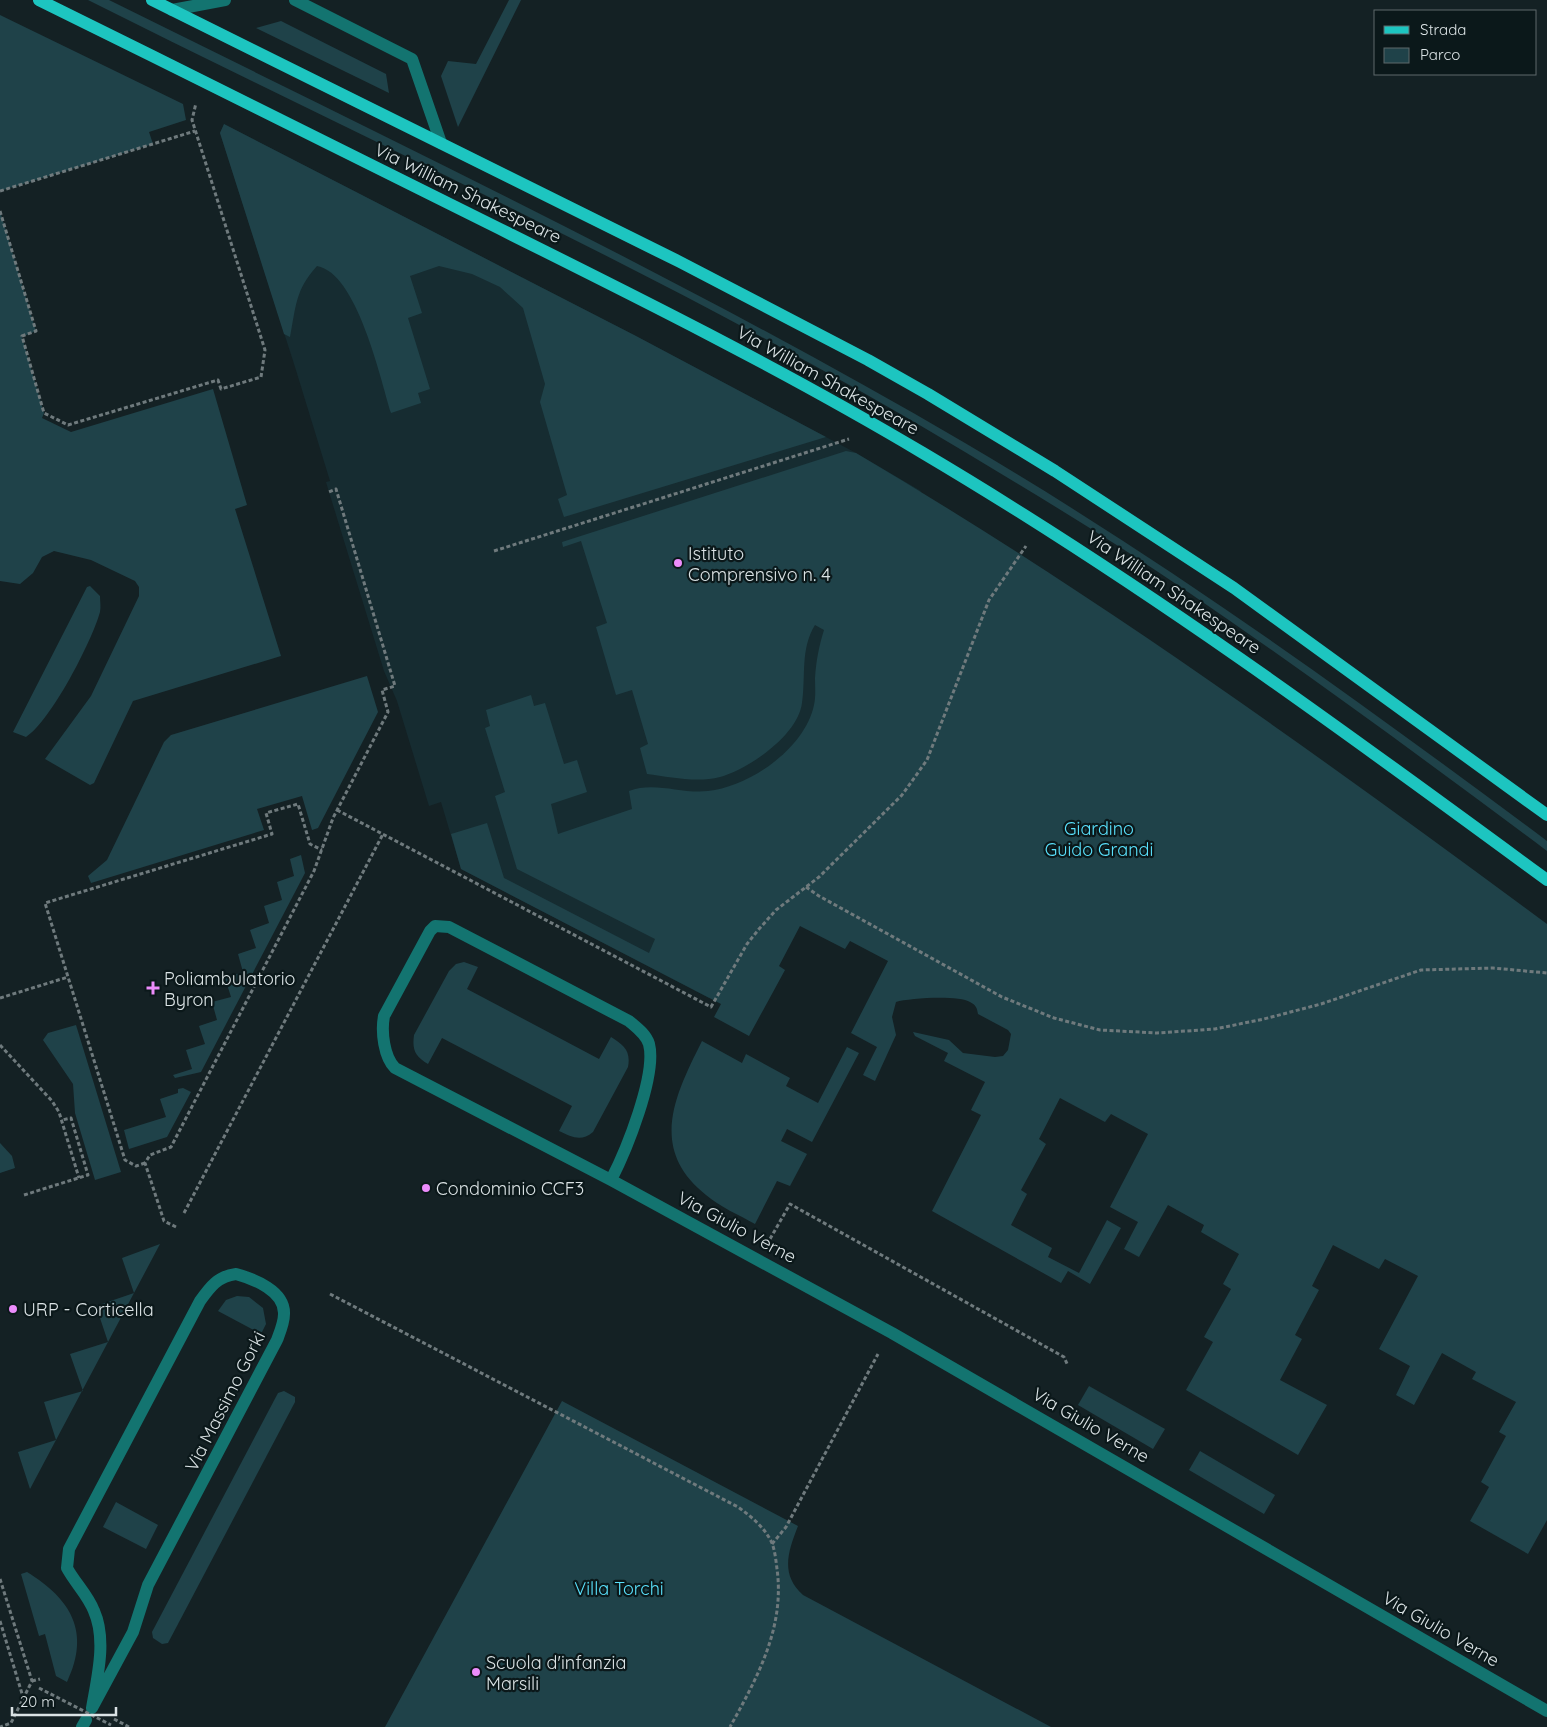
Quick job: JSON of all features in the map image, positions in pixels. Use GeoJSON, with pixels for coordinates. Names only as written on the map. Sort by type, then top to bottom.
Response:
{"type":"FeatureCollection","features":[{"type":"Feature","properties":{"kind":"main road","name":"Via William Shakespeare"},"geometry":{"type":"LineString","coordinates":[[39,0],[602,280],[793,379],[921,451],[1050,531],[1300,698],[1547,880]]}},
{"type":"Feature","properties":{"kind":"main road","name":"Via William Shakespeare"},"geometry":{"type":"LineString","coordinates":[[152,0],[698,271],[868,360],[1055,471],[1234,588],[1547,815]]}},
{"type":"Feature","properties":{"kind":"street"},"geometry":{"type":"LineString","coordinates":[[172,10],[225,0]]}},
{"type":"Feature","properties":{"kind":"street"},"geometry":{"type":"LineString","coordinates":[[295,0],[412,59],[441,143]]}},
{"type":"Feature","properties":{"kind":"street","name":"Via Giulio Verne"},"geometry":{"type":"LineString","coordinates":[[611,1180],[634,1130],[645,1086],[649,1043],[641,1031],[629,1021],[457,931],[441,925],[435,926],[430,931],[384,1016],[382,1027],[389,1062],[395,1068],[611,1180],[1009,1399],[1547,1710]]}},
{"type":"Feature","properties":{"kind":"street","name":"Via Massimo Gorki"},"geometry":{"type":"LineString","coordinates":[[236,1274],[261,1284],[281,1301],[284,1312],[278,1340],[148,1585],[133,1632],[92,1708],[100,1655],[98,1626],[92,1606],[73,1578],[67,1568],[69,1549],[200,1301],[217,1280],[226,1275],[236,1274]]}},
{"type":"Feature","properties":{"kind":"path"},"geometry":{"type":"LineString","coordinates":[[0,211],[36,331],[22,336],[44,413],[68,425],[218,380],[221,389],[262,377],[266,350],[195,131],[192,120],[196,103]]}},
{"type":"Feature","properties":{"kind":"path"},"geometry":{"type":"LineString","coordinates":[[0,191],[195,131]]}},
{"type":"Feature","properties":{"kind":"path"},"geometry":{"type":"LineString","coordinates":[[494,551],[849,439]]}},
{"type":"Feature","properties":{"kind":"path"},"geometry":{"type":"LineString","coordinates":[[176,1227],[164,1220],[146,1163],[150,1155],[170,1147],[314,871],[337,810],[388,712],[382,690],[395,686],[336,490],[329,492]]}},
{"type":"Feature","properties":{"kind":"path"},"geometry":{"type":"LineString","coordinates":[[337,810],[711,1008],[753,936],[776,910],[831,866],[915,779],[927,760],[989,600],[1027,546]]}},
{"type":"Feature","properties":{"kind":"path"},"geometry":{"type":"LineString","coordinates":[[146,1163],[136,1166],[125,1160],[45,903],[272,834],[266,813],[298,804],[310,844],[322,850]]}},
{"type":"Feature","properties":{"kind":"path"},"geometry":{"type":"LineString","coordinates":[[184,1213],[383,834]]}},
{"type":"Feature","properties":{"kind":"path"},"geometry":{"type":"LineString","coordinates":[[806,887],[990,991],[1045,1015],[1100,1030],[1157,1033],[1215,1029],[1322,1004],[1421,970],[1494,968],[1547,973]]}},
{"type":"Feature","properties":{"kind":"path"},"geometry":{"type":"LineString","coordinates":[[0,998],[68,977]]}},
{"type":"Feature","properties":{"kind":"path"},"geometry":{"type":"LineString","coordinates":[[0,1045],[52,1101],[62,1120],[80,1178]]}},
{"type":"Feature","properties":{"kind":"path"},"geometry":{"type":"LineString","coordinates":[[24,1196],[88,1175],[71,1118],[62,1120]]}},
{"type":"Feature","properties":{"kind":"path"},"geometry":{"type":"LineString","coordinates":[[770,1239],[790,1204],[1064,1357],[1068,1366]]}},
{"type":"Feature","properties":{"kind":"path"},"geometry":{"type":"LineString","coordinates":[[330,1294],[738,1507],[754,1518],[772,1544],[779,1586],[774,1631],[761,1668],[730,1727]]}},
{"type":"Feature","properties":{"kind":"path"},"geometry":{"type":"LineString","coordinates":[[772,1544],[786,1526],[878,1354]]}},
{"type":"Feature","properties":{"kind":"path"},"geometry":{"type":"LineString","coordinates":[[0,1579],[32,1682]]}},
{"type":"Feature","properties":{"kind":"path"},"geometry":{"type":"LineString","coordinates":[[0,1620],[23,1698]]}},
{"type":"Feature","properties":{"kind":"path"},"geometry":{"type":"LineString","coordinates":[[0,1727],[11,1723],[32,1682],[40,1679]]}},
{"type":"Feature","properties":{"kind":"path"},"geometry":{"type":"LineString","coordinates":[[39,1688],[112,1726]]}},
{"type":"Feature","properties":{"kind":"path"},"geometry":{"type":"LineString","coordinates":[[107,1715],[130,1727]]}},
{"type":"Feature","properties":{"kind":"shaded area","name":"Istituto Comprensivo n. 4"},"geometry":{"type":"Polygon","coordinates":[[[224,124],[636,336],[856,453],[921,491],[709,998],[461,869],[441,802],[429,806],[397,701],[384,671],[326,482],[330,481],[220,133],[224,124]]]}},
{"type":"Feature","properties":{"kind":"green space"},"geometry":{"type":"Polygon","coordinates":[[[88,0],[109,0],[541,214],[861,383],[965,443],[1115,536],[1262,634],[1405,736],[1547,841],[1547,851],[1414,752],[1234,623],[1106,538],[965,452],[858,390],[641,273],[88,0]]]}},
{"type":"Feature","properties":{"kind":"green space"},"geometry":{"type":"Polygon","coordinates":[[[509,0],[521,0],[458,127],[441,76],[448,61],[476,64],[509,0]]]}},
{"type":"Feature","properties":{"kind":"green space"},"geometry":{"type":"Polygon","coordinates":[[[0,15],[183,104],[186,120],[149,132],[153,144],[0,191],[0,15]]]}},
{"type":"Feature","properties":{"kind":"green space"},"geometry":{"type":"Polygon","coordinates":[[[281,21],[386,74],[389,93],[256,28],[281,21]]]}},
{"type":"Feature","properties":{"kind":"green space"},"geometry":{"type":"Polygon","coordinates":[[[224,124],[636,336],[826,437],[564,517],[558,499],[567,495],[540,402],[545,384],[523,308],[500,287],[472,274],[439,266],[410,276],[422,313],[408,318],[430,389],[418,393],[421,403],[391,413],[365,329],[344,287],[331,273],[317,266],[310,275],[300,291],[290,337],[284,334],[220,133],[224,124]]]}},
{"type":"Feature","properties":{"kind":"green space"},"geometry":{"type":"Polygon","coordinates":[[[0,211],[36,331],[22,337],[44,413],[42,418],[71,432],[213,389],[247,505],[235,509],[281,656],[133,701],[94,783],[90,785],[45,759],[91,696],[139,596],[139,587],[135,581],[91,560],[54,551],[42,557],[33,573],[20,584],[0,581],[0,211]]]}},
{"type":"Feature","properties":{"kind":"green space","name":"Giardino Guido Grandi"},"geometry":{"type":"Polygon","coordinates":[[[846,451],[856,453],[946,507],[1121,621],[1293,739],[1547,924],[1547,1520],[1528,1554],[1470,1521],[1489,1487],[1481,1482],[1506,1436],[1499,1432],[1516,1402],[1472,1379],[1476,1372],[1442,1353],[1414,1405],[1396,1395],[1410,1366],[1379,1349],[1418,1276],[1385,1259],[1379,1269],[1333,1245],[1312,1286],[1319,1290],[1295,1335],[1302,1339],[1280,1380],[1327,1405],[1298,1455],[1186,1390],[1213,1342],[1204,1337],[1231,1289],[1223,1284],[1239,1254],[1201,1232],[1204,1225],[1168,1205],[1139,1257],[1124,1249],[1138,1222],[1110,1207],[1148,1134],[1111,1114],[1105,1122],[1060,1098],[1039,1139],[1046,1144],[1021,1190],[1027,1194],[1011,1225],[1052,1248],[1048,1257],[1079,1273],[1107,1220],[1121,1228],[1090,1284],[1068,1271],[1061,1283],[932,1211],[981,1115],[971,1110],[985,1082],[944,1061],[948,1053],[915,1036],[913,1032],[949,1040],[963,1053],[995,1057],[1003,1056],[1008,1050],[1011,1034],[1008,1030],[978,1014],[976,1007],[972,1003],[956,998],[922,998],[896,1002],[892,1017],[896,1035],[875,1081],[863,1075],[877,1047],[851,1033],[888,961],[850,941],[845,949],[800,926],[779,966],[785,970],[749,1036],[714,1017],[721,1004],[461,869],[451,834],[487,823],[504,878],[649,953],[655,939],[517,869],[495,796],[505,792],[485,728],[490,726],[486,710],[531,695],[534,706],[545,703],[564,764],[577,760],[587,792],[551,804],[558,834],[632,809],[629,791],[638,788],[658,787],[688,791],[708,791],[725,788],[758,773],[774,762],[800,736],[809,721],[815,702],[816,666],[824,630],[815,625],[807,644],[802,703],[799,715],[792,727],[782,738],[758,759],[732,773],[711,779],[674,778],[647,774],[640,748],[648,744],[632,690],[616,695],[596,627],[607,623],[581,541],[563,547],[562,542],[846,451]]]}},
{"type":"Feature","properties":{"kind":"green space"},"geometry":{"type":"Polygon","coordinates":[[[90,586],[100,596],[100,610],[96,625],[80,660],[47,715],[36,728],[26,737],[13,732],[87,587],[90,586]]]}},
{"type":"Feature","properties":{"kind":"green space"},"geometry":{"type":"Polygon","coordinates":[[[367,676],[378,712],[318,828],[312,830],[302,796],[257,809],[264,830],[91,883],[88,876],[107,860],[164,742],[171,735],[367,676]]]}},
{"type":"Feature","properties":{"kind":"green space"},"geometry":{"type":"Polygon","coordinates":[[[301,855],[305,873],[201,1072],[175,1078],[173,1075],[192,1069],[186,1050],[205,1044],[199,1026],[217,1020],[212,1002],[231,997],[225,978],[243,972],[238,954],[256,948],[250,930],[269,923],[264,906],[282,900],[277,882],[294,876],[290,859],[301,855]]]}},
{"type":"Feature","properties":{"kind":"green space"},"geometry":{"type":"Polygon","coordinates":[[[464,962],[478,967],[467,989],[599,1059],[611,1037],[626,1049],[629,1061],[628,1067],[593,1132],[589,1135],[580,1138],[572,1137],[559,1131],[572,1106],[442,1038],[428,1064],[417,1055],[414,1049],[414,1035],[449,971],[456,964],[464,962]]]}},
{"type":"Feature","properties":{"kind":"green space"},"geometry":{"type":"Polygon","coordinates":[[[76,1025],[121,1172],[95,1180],[75,1113],[73,1084],[43,1040],[48,1033],[76,1025]]]}},
{"type":"Feature","properties":{"kind":"green space"},"geometry":{"type":"Polygon","coordinates":[[[702,1041],[742,1063],[746,1054],[790,1078],[786,1086],[818,1103],[847,1047],[859,1053],[812,1142],[787,1129],[781,1141],[807,1154],[790,1186],[777,1181],[755,1224],[723,1207],[706,1195],[688,1177],[677,1159],[672,1140],[672,1121],[676,1101],[683,1081],[702,1041]]]}},
{"type":"Feature","properties":{"kind":"green space"},"geometry":{"type":"Polygon","coordinates":[[[183,1088],[191,1092],[167,1137],[129,1149],[124,1130],[166,1117],[160,1099],[178,1093],[178,1089],[183,1088]]]}},
{"type":"Feature","properties":{"kind":"green space"},"geometry":{"type":"Polygon","coordinates":[[[0,1143],[12,1156],[15,1168],[0,1173],[0,1143]]]}},
{"type":"Feature","properties":{"kind":"green space"},"geometry":{"type":"Polygon","coordinates":[[[160,1244],[134,1293],[122,1258],[160,1244]]]}},
{"type":"Feature","properties":{"kind":"green space"},"geometry":{"type":"Polygon","coordinates":[[[134,1293],[108,1342],[96,1306],[134,1293]]]}},
{"type":"Feature","properties":{"kind":"green space"},"geometry":{"type":"Polygon","coordinates":[[[237,1296],[249,1297],[263,1308],[266,1324],[261,1334],[218,1311],[226,1300],[237,1296]]]}},
{"type":"Feature","properties":{"kind":"green space"},"geometry":{"type":"Polygon","coordinates":[[[108,1342],[83,1390],[70,1354],[108,1342]]]}},
{"type":"Feature","properties":{"kind":"green space"},"geometry":{"type":"Polygon","coordinates":[[[1089,1386],[1165,1429],[1153,1449],[1078,1405],[1089,1386]]]}},
{"type":"Feature","properties":{"kind":"green space"},"geometry":{"type":"Polygon","coordinates":[[[82,1391],[56,1440],[44,1402],[82,1391]]]}},
{"type":"Feature","properties":{"kind":"green space"},"geometry":{"type":"Polygon","coordinates":[[[284,1391],[295,1397],[295,1402],[168,1643],[162,1644],[153,1638],[152,1632],[278,1393],[284,1391]]]}},
{"type":"Feature","properties":{"kind":"green space","name":"Villa Torchi"},"geometry":{"type":"Polygon","coordinates":[[[562,1401],[798,1526],[791,1545],[788,1562],[791,1579],[803,1595],[1051,1727],[385,1727],[562,1401]]]}},
{"type":"Feature","properties":{"kind":"green space"},"geometry":{"type":"Polygon","coordinates":[[[56,1440],[30,1489],[18,1452],[56,1440]]]}},
{"type":"Feature","properties":{"kind":"green space"},"geometry":{"type":"Polygon","coordinates":[[[1200,1451],[1275,1495],[1264,1514],[1189,1470],[1200,1451]]]}},
{"type":"Feature","properties":{"kind":"green space"},"geometry":{"type":"Polygon","coordinates":[[[116,1502],[158,1525],[146,1549],[103,1527],[116,1502]]]}},
{"type":"Feature","properties":{"kind":"green space"},"geometry":{"type":"Polygon","coordinates":[[[27,1572],[55,1594],[65,1605],[72,1618],[76,1632],[77,1648],[74,1664],[67,1682],[56,1676],[45,1634],[39,1636],[21,1574],[27,1572]]]}},
{"type":"Feature","properties":{"kind":"place","name":"Istituto Comprensivo n. 4"},"geometry":{"type":"Point","coordinates":[678,563]}},
{"type":"Feature","properties":{"kind":"place","name":"Poliambulatorio Byron"},"geometry":{"type":"Point","coordinates":[153,988]}},
{"type":"Feature","properties":{"kind":"place","name":"Condominio CCF3"},"geometry":{"type":"Point","coordinates":[426,1188]}},
{"type":"Feature","properties":{"kind":"place","name":"URP - Corticella"},"geometry":{"type":"Point","coordinates":[13,1309]}},
{"type":"Feature","properties":{"kind":"place","name":"Scuola d'infanzia Marsili"},"geometry":{"type":"Point","coordinates":[476,1672]}}]}
